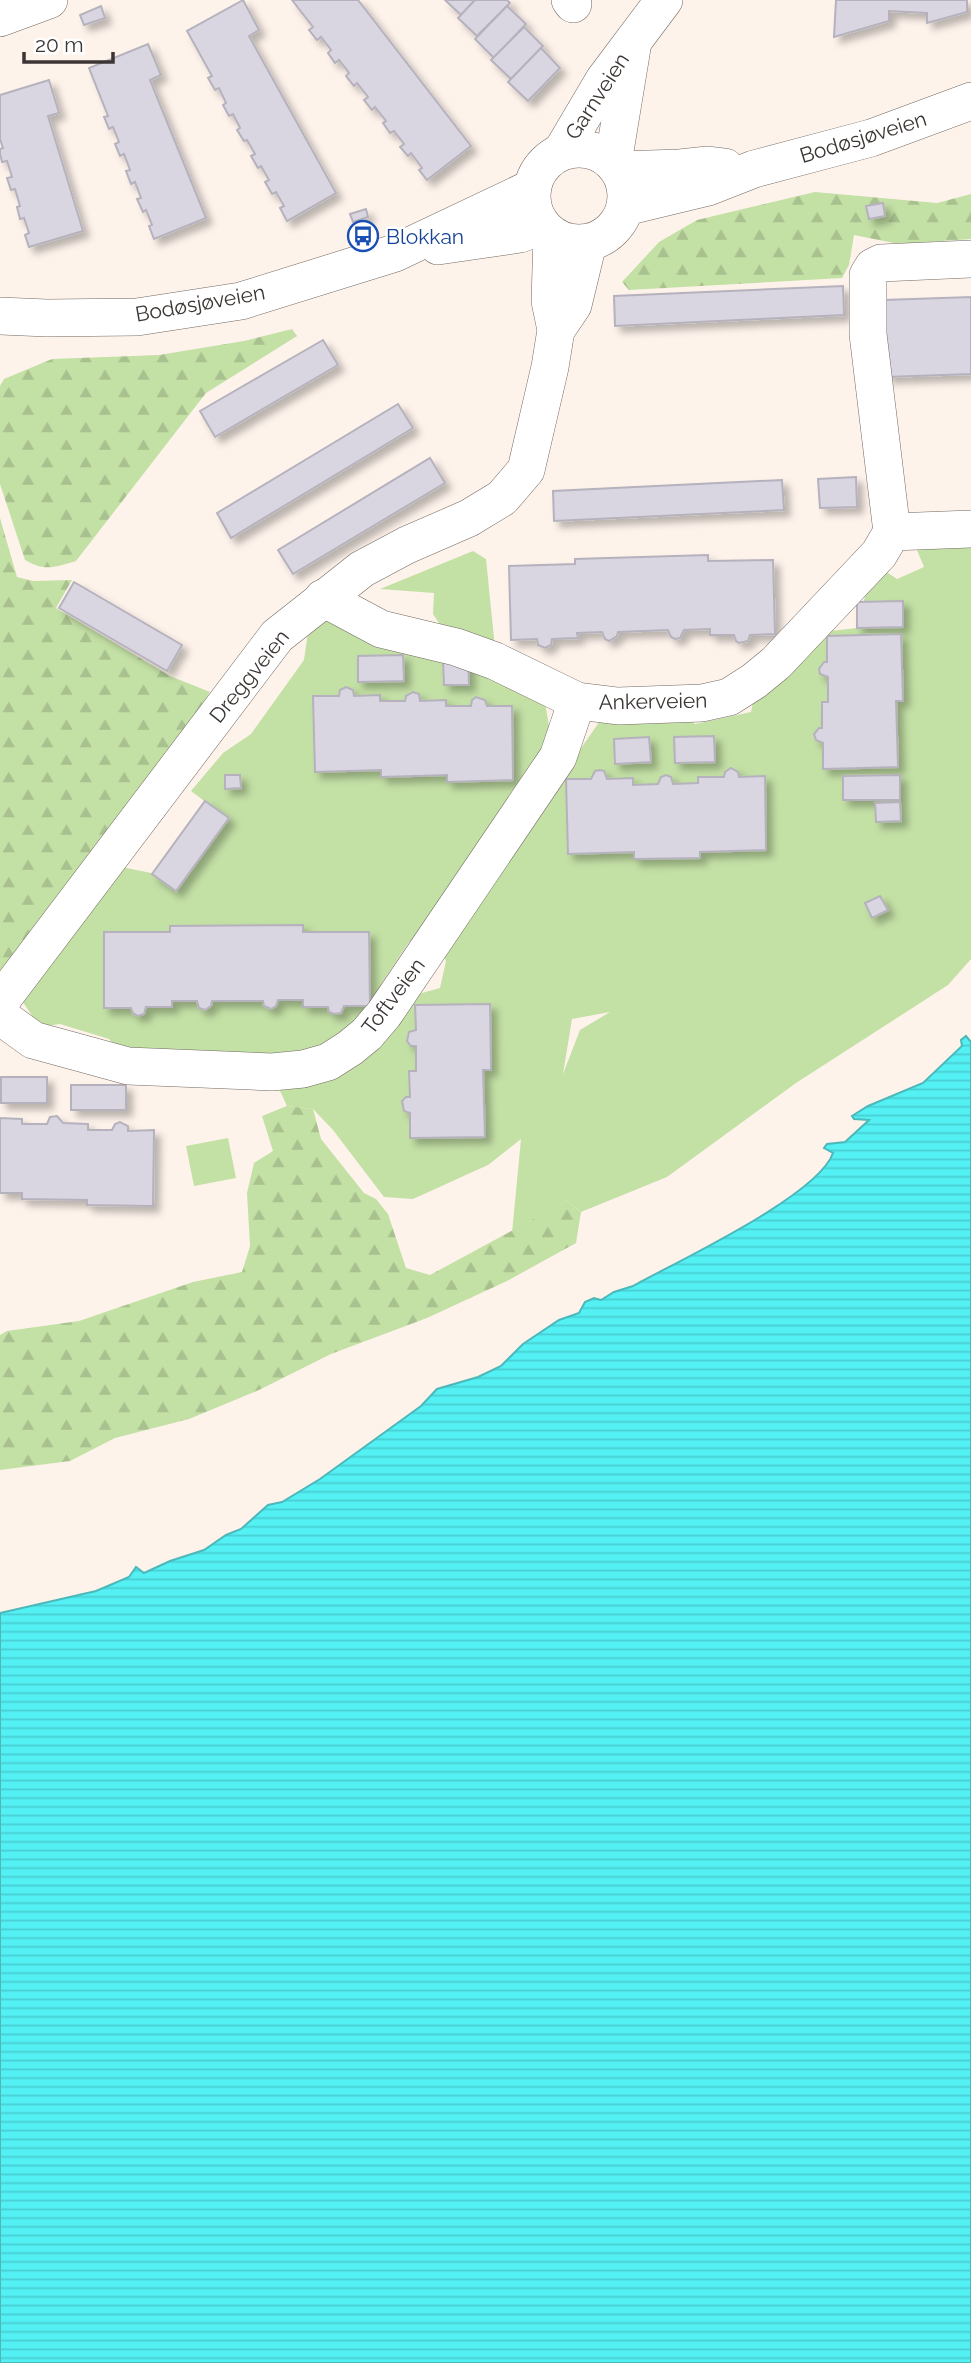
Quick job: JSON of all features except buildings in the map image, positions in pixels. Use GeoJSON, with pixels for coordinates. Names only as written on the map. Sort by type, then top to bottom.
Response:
{"type":"FeatureCollection","features":[{"type":"Feature","properties":{"kind":"street"},"geometry":{"type":"LineString","coordinates":[[0,18],[49,0]]}},
{"type":"Feature","properties":{"kind":"street","name":"Garnveien"},"geometry":{"type":"LineString","coordinates":[[562,151],[604,80],[664,0]]}},
{"type":"Feature","properties":{"kind":"street","name":"Garnveien"},"geometry":{"type":"LineString","coordinates":[[616,167],[633,40]]}},
{"type":"Feature","properties":{"kind":"street","name":"Bodøsjøveien"},"geometry":{"type":"LineString","coordinates":[[625,207],[708,187],[754,169],[871,138],[971,101]]}},
{"type":"Feature","properties":{"kind":"street","name":"Bodøsjøveien"},"geometry":{"type":"LineString","coordinates":[[562,151],[589,149],[602,154],[616,167],[680,168],[708,165],[754,169]]}},
{"type":"Feature","properties":{"kind":"street"},"geometry":{"type":"LineString","coordinates":[[547,231],[535,214],[531,201],[532,188],[538,172],[548,160],[562,151]]}},
{"type":"Feature","properties":{"kind":"street"},"geometry":{"type":"LineString","coordinates":[[588,243],[612,230],[625,207],[624,182],[616,167]]}},
{"type":"Feature","properties":{"kind":"street","name":"Bodøsjøveien"},"geometry":{"type":"LineString","coordinates":[[0,316],[137,317],[241,301],[396,253],[532,188]]}},
{"type":"Feature","properties":{"kind":"street","name":"Bodøsjøveien"},"geometry":{"type":"LineString","coordinates":[[396,253],[547,231],[563,241],[588,243]]}},
{"type":"Feature","properties":{"kind":"street","name":"Dreggveien"},"geometry":{"type":"LineString","coordinates":[[0,1002],[277,636],[362,569],[407,545],[469,518],[502,498],[526,470],[556,330],[550,301],[547,231]]}},
{"type":"Feature","properties":{"kind":"street","name":"Dreggveien"},"geometry":{"type":"LineString","coordinates":[[556,330],[573,305],[588,243]]}},
{"type":"Feature","properties":{"kind":"street"},"geometry":{"type":"LineString","coordinates":[[971,259],[881,263],[873,267],[868,275],[868,334],[892,532],[971,529]]}},
{"type":"Feature","properties":{"kind":"street","name":"Ankerveien"},"geometry":{"type":"LineString","coordinates":[[323,598],[381,629],[456,647],[495,661],[577,701],[618,706],[702,703],[729,697],[754,681],[804,635],[879,554],[892,532]]}},
{"type":"Feature","properties":{"kind":"street","name":"Toftveien"},"geometry":{"type":"LineString","coordinates":[[0,1016],[33,1040],[128,1066],[272,1072],[303,1069],[328,1062],[367,1034],[384,1014],[558,757],[577,701]]}},
{"type":"Feature","properties":{"kind":"green space"},"geometry":{"type":"Polygon","coordinates":[[[815,192],[937,203],[971,194],[971,239],[899,244],[854,235],[849,265],[842,278],[629,290],[622,282],[659,242],[697,220],[815,192]]]}},
{"type":"Feature","properties":{"kind":"green space"},"geometry":{"type":"Polygon","coordinates":[[[292,329],[297,336],[206,393],[76,561],[45,567],[25,560],[0,484],[0,386],[4,379],[52,359],[159,355],[244,341],[292,329]]]}},
{"type":"Feature","properties":{"kind":"green space"},"geometry":{"type":"Polygon","coordinates":[[[0,518],[17,577],[33,581],[72,580],[56,608],[170,676],[210,692],[165,762],[0,973],[0,518]]]}},
{"type":"Feature","properties":{"kind":"green space"},"geometry":{"type":"Polygon","coordinates":[[[971,542],[971,959],[948,985],[796,1083],[667,1177],[581,1212],[567,1201],[512,1233],[521,1139],[488,1165],[413,1199],[384,1197],[333,1130],[313,1109],[287,1106],[276,1082],[408,997],[440,988],[446,961],[437,944],[480,894],[602,718],[683,712],[695,724],[751,712],[755,692],[776,687],[779,678],[830,631],[857,628],[865,596],[885,571],[897,579],[924,567],[914,543],[971,542]],[[610,1012],[572,1019],[563,1074],[580,1030],[610,1012]]]}},
{"type":"Feature","properties":{"kind":"green space"},"geometry":{"type":"Polygon","coordinates":[[[473,551],[486,559],[495,648],[445,632],[433,614],[434,593],[380,589],[473,551]]]}},
{"type":"Feature","properties":{"kind":"green space"},"geometry":{"type":"Polygon","coordinates":[[[327,618],[450,652],[545,703],[551,737],[427,935],[409,942],[381,984],[384,1004],[309,1059],[126,1059],[109,1039],[60,1024],[40,1027],[20,998],[117,866],[151,873],[175,890],[228,819],[191,791],[223,753],[251,734],[304,660],[309,625],[327,618]]]}},
{"type":"Feature","properties":{"kind":"green space"},"geometry":{"type":"Polygon","coordinates":[[[287,1106],[313,1109],[321,1139],[364,1193],[376,1199],[388,1214],[406,1268],[430,1275],[567,1201],[581,1212],[576,1243],[507,1281],[427,1318],[331,1354],[259,1390],[189,1419],[115,1438],[70,1461],[0,1470],[0,1335],[7,1331],[79,1321],[193,1282],[242,1272],[250,1246],[247,1193],[254,1163],[273,1151],[262,1116],[287,1106]]]}},
{"type":"Feature","properties":{"kind":"green space"},"geometry":{"type":"Polygon","coordinates":[[[228,1138],[236,1178],[194,1186],[186,1146],[228,1138]]]}},
{"type":"Feature","properties":{"kind":"water"},"geometry":{"type":"Polygon","coordinates":[[[966,1036],[971,1042],[971,2363],[0,2363],[0,1613],[96,1591],[129,1577],[136,1567],[144,1573],[204,1550],[226,1535],[241,1529],[268,1505],[282,1502],[320,1479],[421,1406],[437,1389],[478,1377],[501,1366],[523,1344],[559,1320],[579,1313],[585,1302],[594,1298],[601,1300],[614,1292],[633,1286],[744,1227],[774,1208],[822,1170],[833,1153],[824,1148],[827,1144],[845,1142],[869,1120],[854,1119],[852,1116],[868,1106],[923,1083],[962,1046],[961,1040],[966,1036]]]}},
{"type":"Feature","properties":{"kind":"place","name":"Blokkan"},"geometry":{"type":"Point","coordinates":[363,236]}}]}
